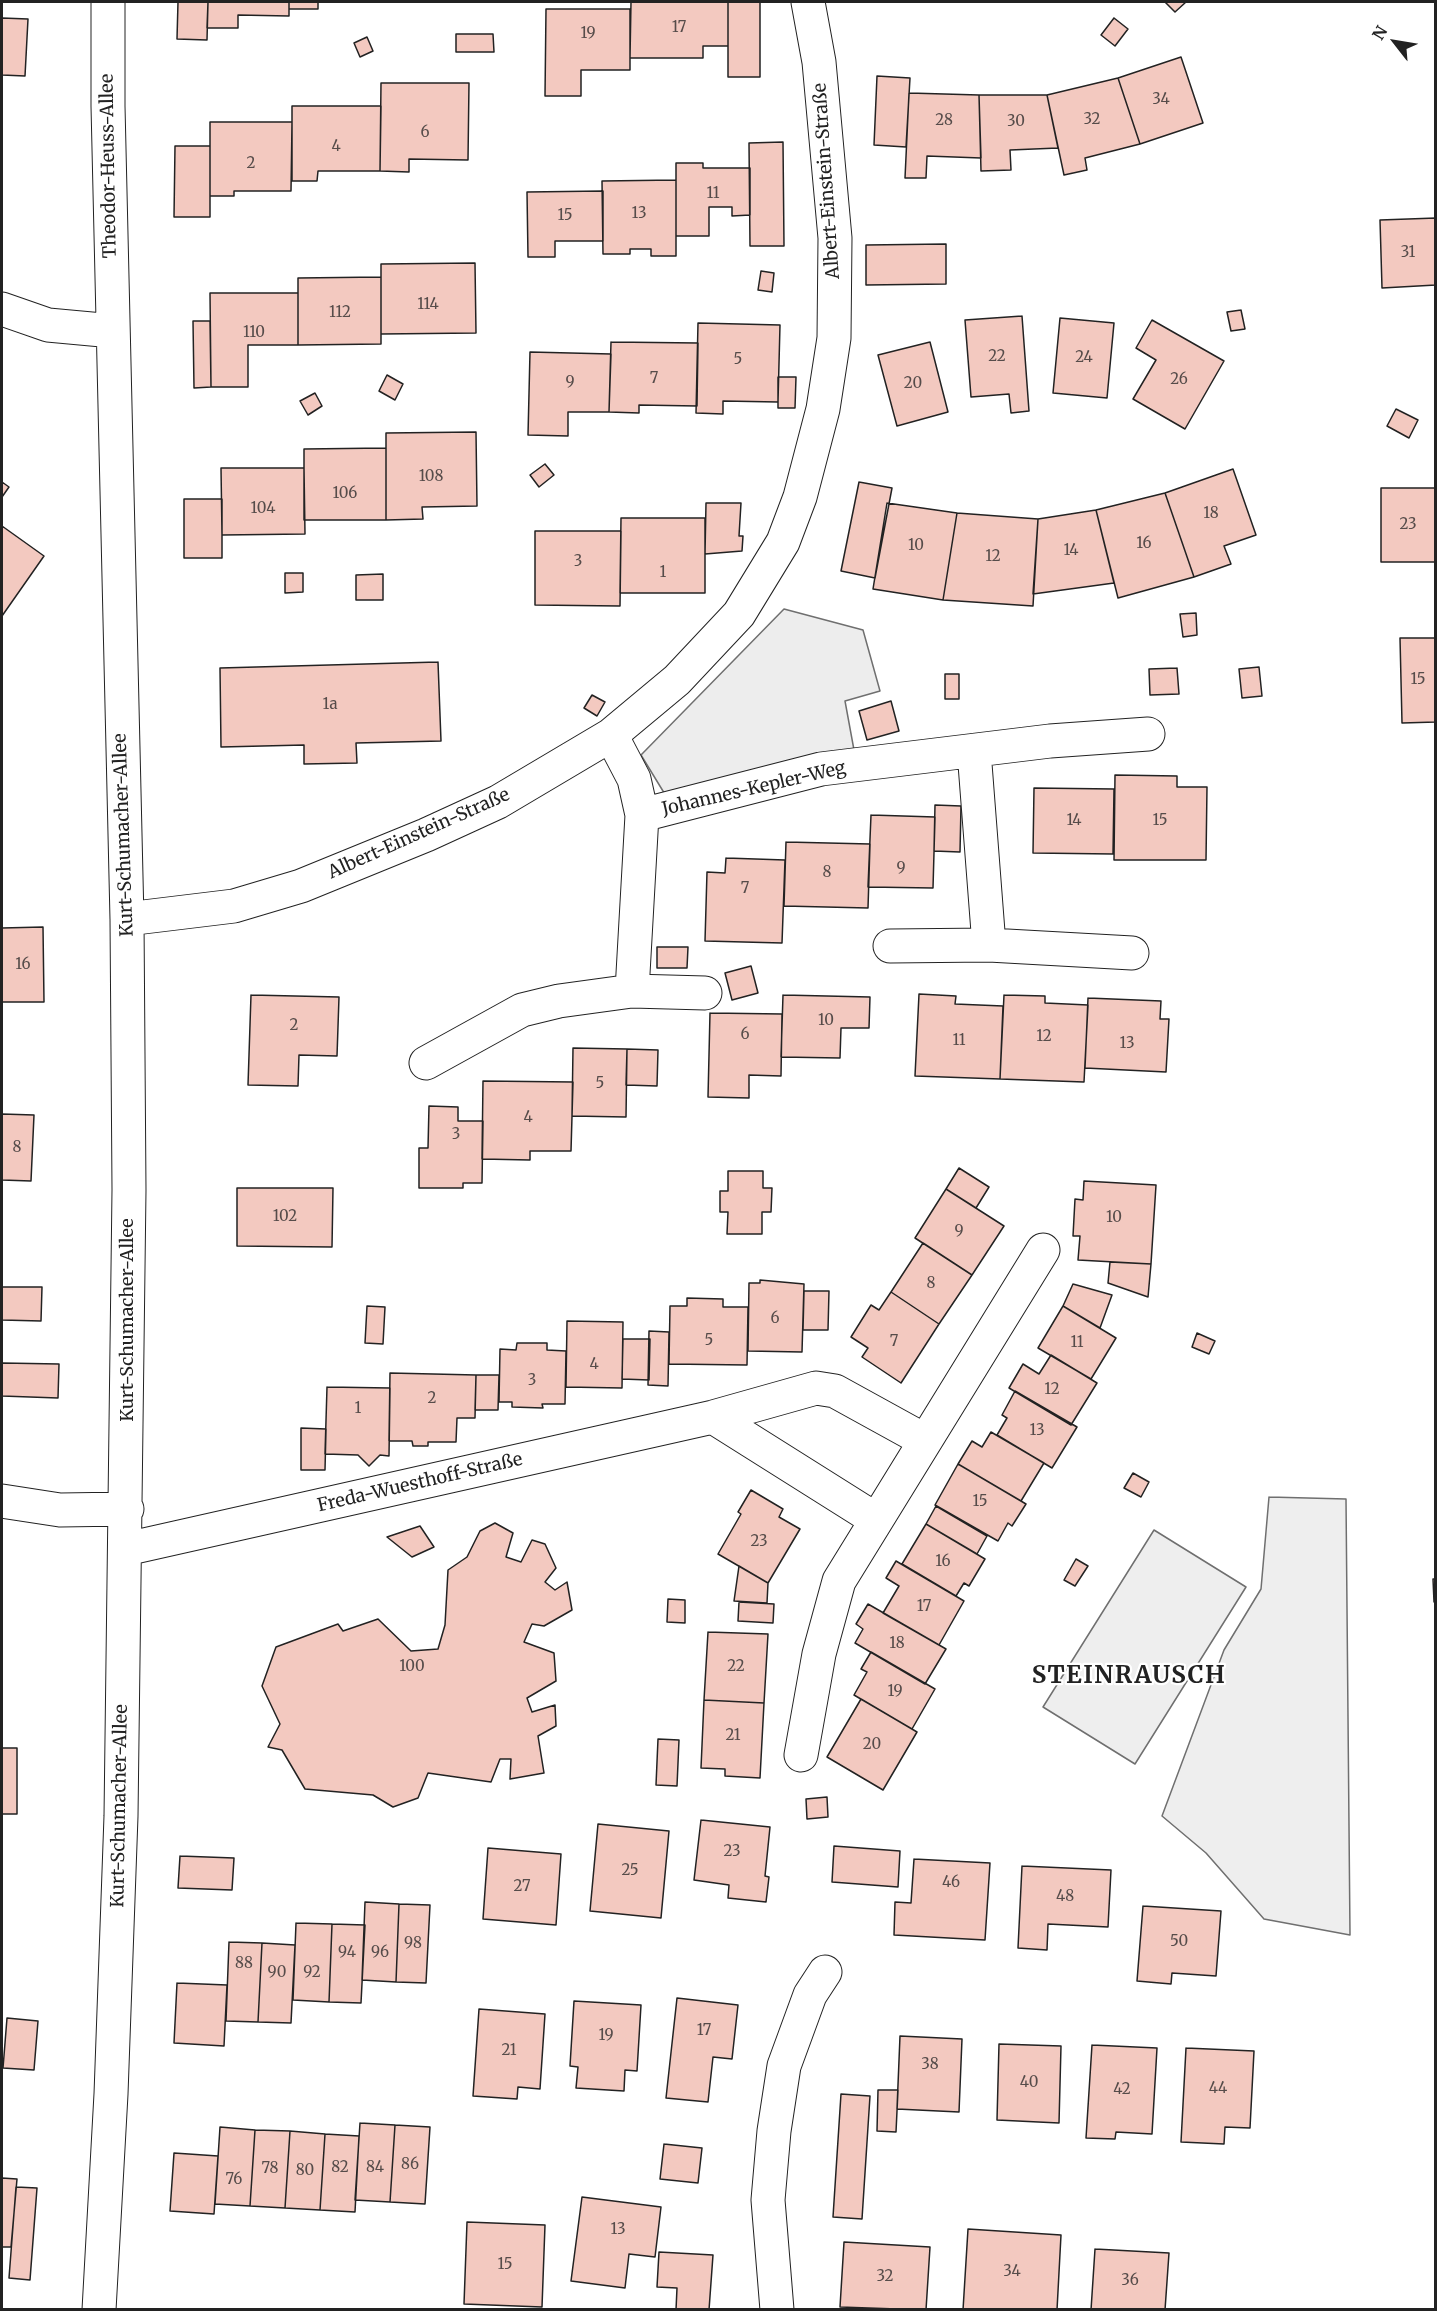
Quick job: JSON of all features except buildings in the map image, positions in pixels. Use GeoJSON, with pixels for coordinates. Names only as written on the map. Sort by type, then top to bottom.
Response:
{"type":"FeatureCollection","features":[{"type":"Feature","properties":{"kind":"street","name":"Theodor-Heuss-Allee"},"geometry":{"type":"LineString","coordinates":[[108,2],[113,331]]}},
{"type":"Feature","properties":{"kind":"street","name":"Albert-Einstein-Straße"},"geometry":{"type":"LineString","coordinates":[[127,920],[234,906],[301,886],[426,835],[498,802],[611,735],[677,680],[739,614],[783,542],[813,454],[834,338],[835,238],[819,62],[808,2]]}},
{"type":"Feature","properties":{"kind":"street"},"geometry":{"type":"LineString","coordinates":[[2,309],[48,325],[113,331]]}},
{"type":"Feature","properties":{"kind":"street","name":"Kurt-Schumacher-Allee"},"geometry":{"type":"LineString","coordinates":[[99,2310],[117,1946],[127,1509],[129,1190],[127,920],[113,331]]}},
{"type":"Feature","properties":{"kind":"street","name":"Johannes-Kepler-Weg"},"geometry":{"type":"LineString","coordinates":[[642,815],[820,769],[1050,741],[1148,734]]}},
{"type":"Feature","properties":{"kind":"street","name":"Johannes-Kepler-Weg"},"geometry":{"type":"LineString","coordinates":[[611,735],[634,779],[642,815],[632,992]]}},
{"type":"Feature","properties":{"kind":"street"},"geometry":{"type":"LineString","coordinates":[[974,751],[989,945]]}},
{"type":"Feature","properties":{"kind":"street"},"geometry":{"type":"LineString","coordinates":[[890,946],[989,945],[1132,953]]}},
{"type":"Feature","properties":{"kind":"street"},"geometry":{"type":"LineString","coordinates":[[426,1063],[522,1010],[559,1001],[632,992],[705,993]]}},
{"type":"Feature","properties":{"kind":"street"},"geometry":{"type":"LineString","coordinates":[[801,1755],[819,1654],[839,1581],[875,1519],[1043,1250]]}},
{"type":"Feature","properties":{"kind":"street","name":"Freda-Wuesthoff-Straße"},"geometry":{"type":"LineString","coordinates":[[126,1549],[713,1417],[816,1388],[835,1391],[924,1440]]}},
{"type":"Feature","properties":{"kind":"street"},"geometry":{"type":"LineString","coordinates":[[713,1417],[875,1519]]}},
{"type":"Feature","properties":{"kind":"street"},"geometry":{"type":"LineString","coordinates":[[2,1501],[60,1510],[127,1509]]}},
{"type":"Feature","properties":{"kind":"street"},"geometry":{"type":"LineString","coordinates":[[777,2310],[768,2200],[774,2131],[787,2056],[810,1995],[825,1972]]}},
{"type":"Feature","properties":{"kind":"shaded area"},"geometry":{"type":"Polygon","coordinates":[[[784,609],[863,630],[880,691],[845,701],[854,750],[666,796],[641,755],[784,609]]]}},
{"type":"Feature","properties":{"kind":"shaded area"},"geometry":{"type":"Polygon","coordinates":[[[1269,1497],[1346,1499],[1350,1935],[1264,1919],[1206,1853],[1162,1816],[1224,1650],[1261,1589],[1269,1497]]]}},
{"type":"Feature","properties":{"kind":"shaded area"},"geometry":{"type":"Polygon","coordinates":[[[1154,1530],[1246,1587],[1135,1764],[1043,1707],[1154,1530]]]}},
{"type":"Feature","properties":{"kind":"district","name":"STEINRAUSCH"},"geometry":{"type":"Point","coordinates":[1129,1676]}}]}
